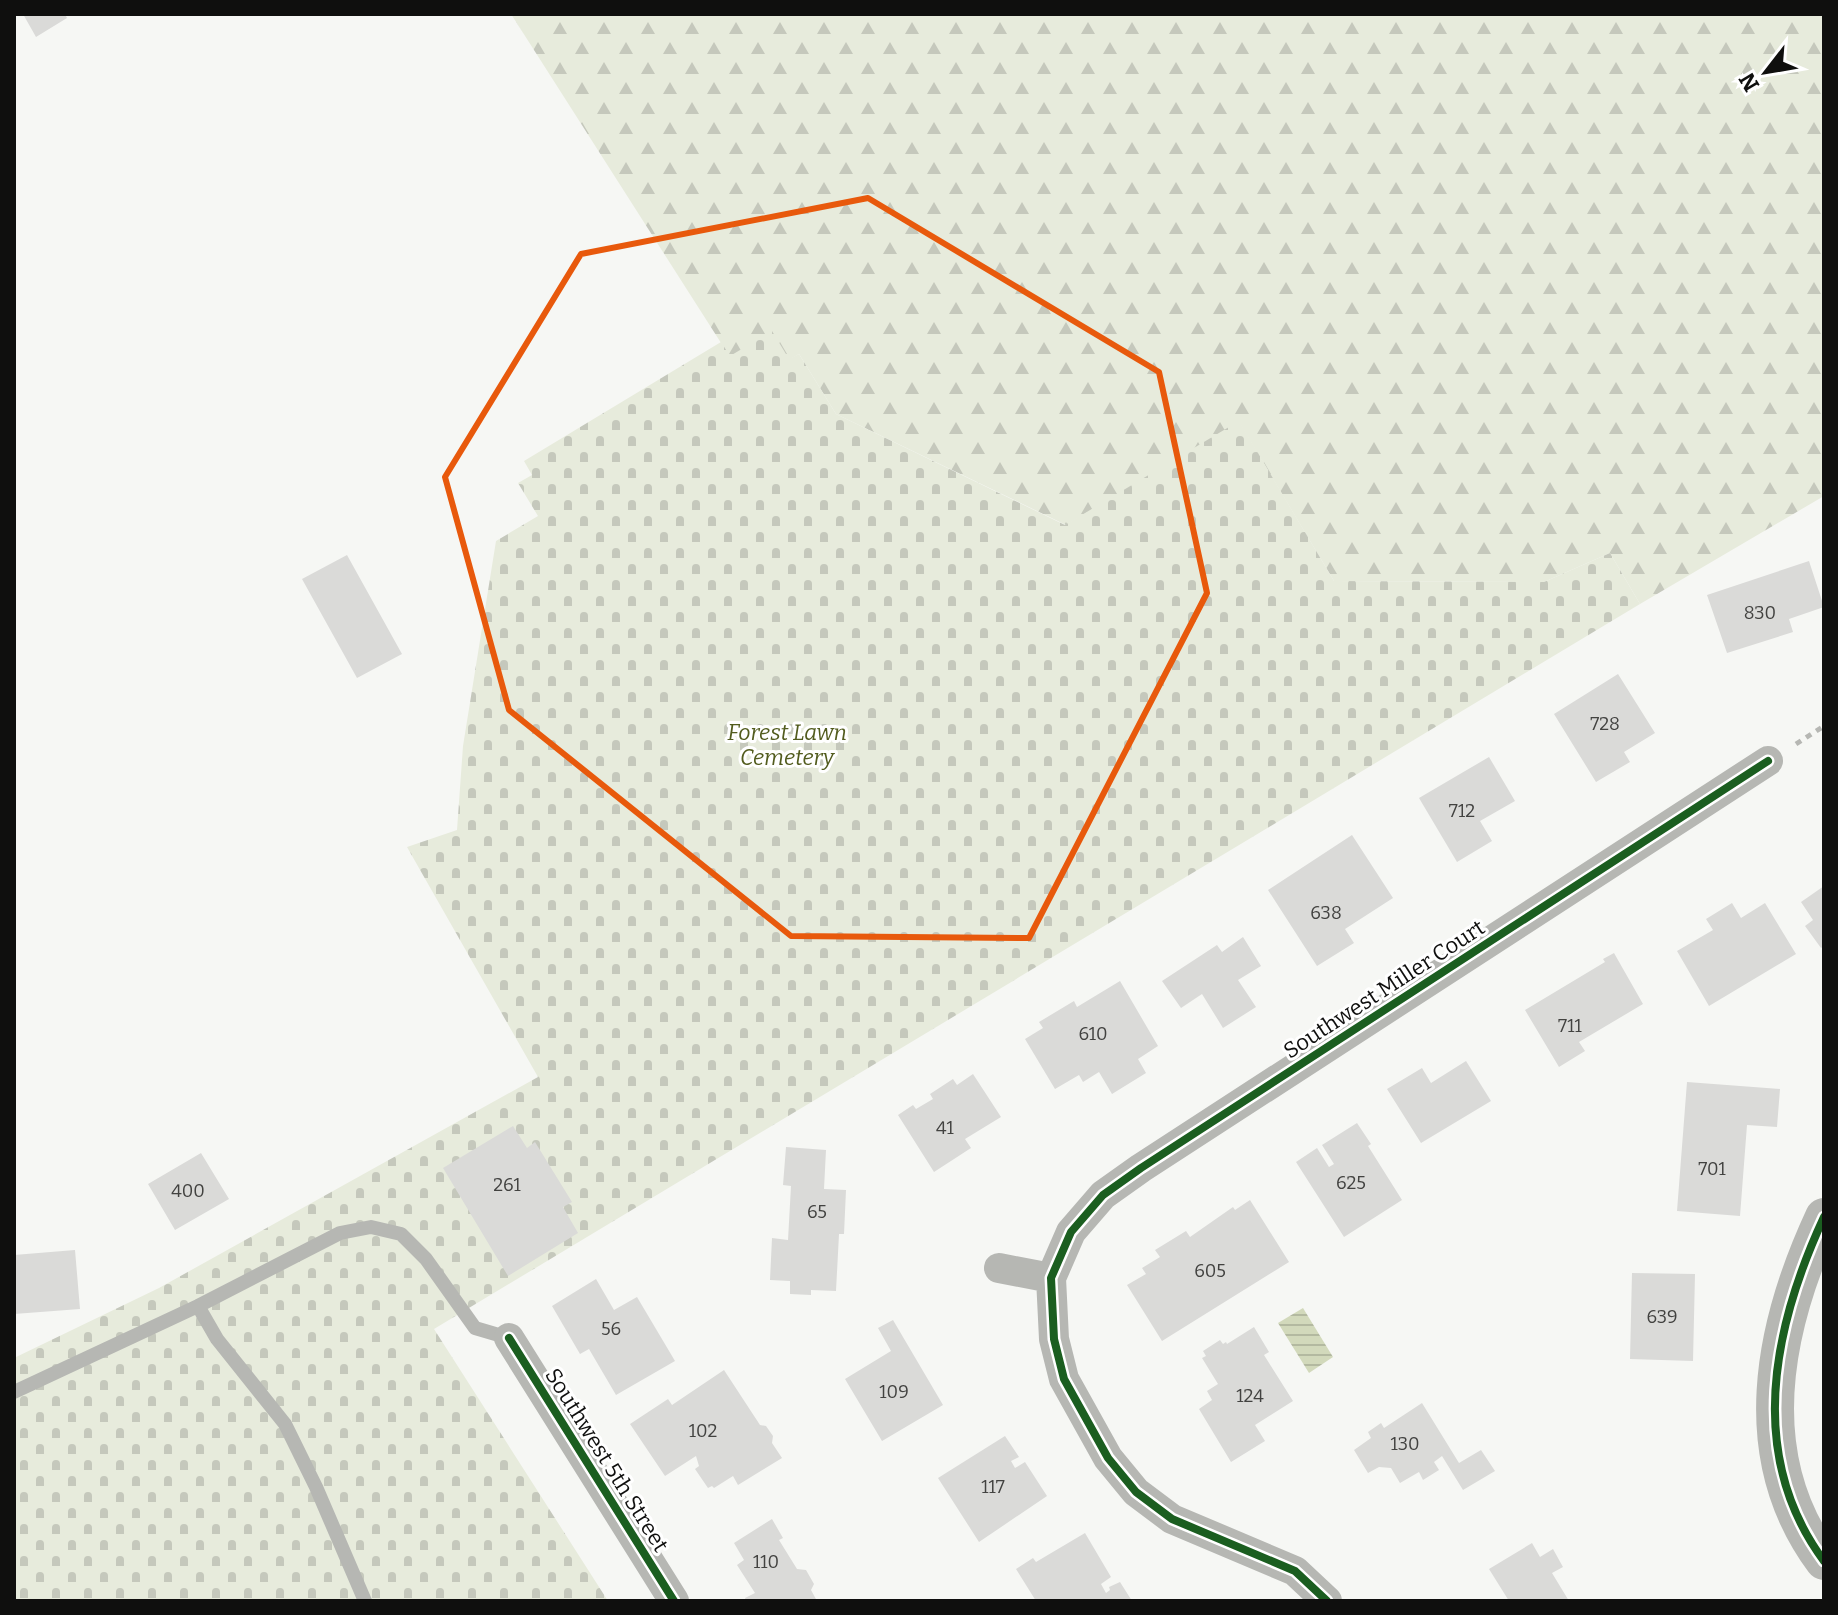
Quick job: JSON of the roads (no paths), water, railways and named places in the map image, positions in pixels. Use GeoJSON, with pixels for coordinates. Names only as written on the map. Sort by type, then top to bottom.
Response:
{"type":"FeatureCollection","features":[{"type":"Feature","properties":{"kind":"street","name":"Southwest Miller Court"},"geometry":{"type":"LineString","coordinates":[[1051,1278],[1071,1232],[1103,1195],[1768,761]]}},
{"type":"Feature","properties":{"kind":"street"},"geometry":{"type":"LineString","coordinates":[[1824,1217],[1793,1298],[1776,1382],[1774,1412],[1785,1488],[1797,1518],[1824,1561]]}},
{"type":"Feature","properties":{"kind":"street"},"geometry":{"type":"LineString","coordinates":[[999,1268],[1051,1278],[1054,1339],[1064,1379],[1108,1458],[1136,1492],[1172,1519],[1295,1571],[1327,1601]]}},
{"type":"Feature","properties":{"kind":"street","name":"Southwest 5th Street"},"geometry":{"type":"LineString","coordinates":[[509,1338],[674,1601]]}},
{"type":"Feature","properties":{"kind":"lane"},"geometry":{"type":"LineString","coordinates":[[14,1392],[198,1306],[340,1233],[371,1227],[401,1234],[426,1259],[475,1328],[509,1338]]}},
{"type":"Feature","properties":{"kind":"lane"},"geometry":{"type":"LineString","coordinates":[[198,1306],[217,1339],[285,1424],[365,1601]]}},
{"type":"Feature","properties":{"kind":"park label","name":"Forest Lawn Cemetery"},"geometry":{"type":"Point","coordinates":[787,744]}}]}
